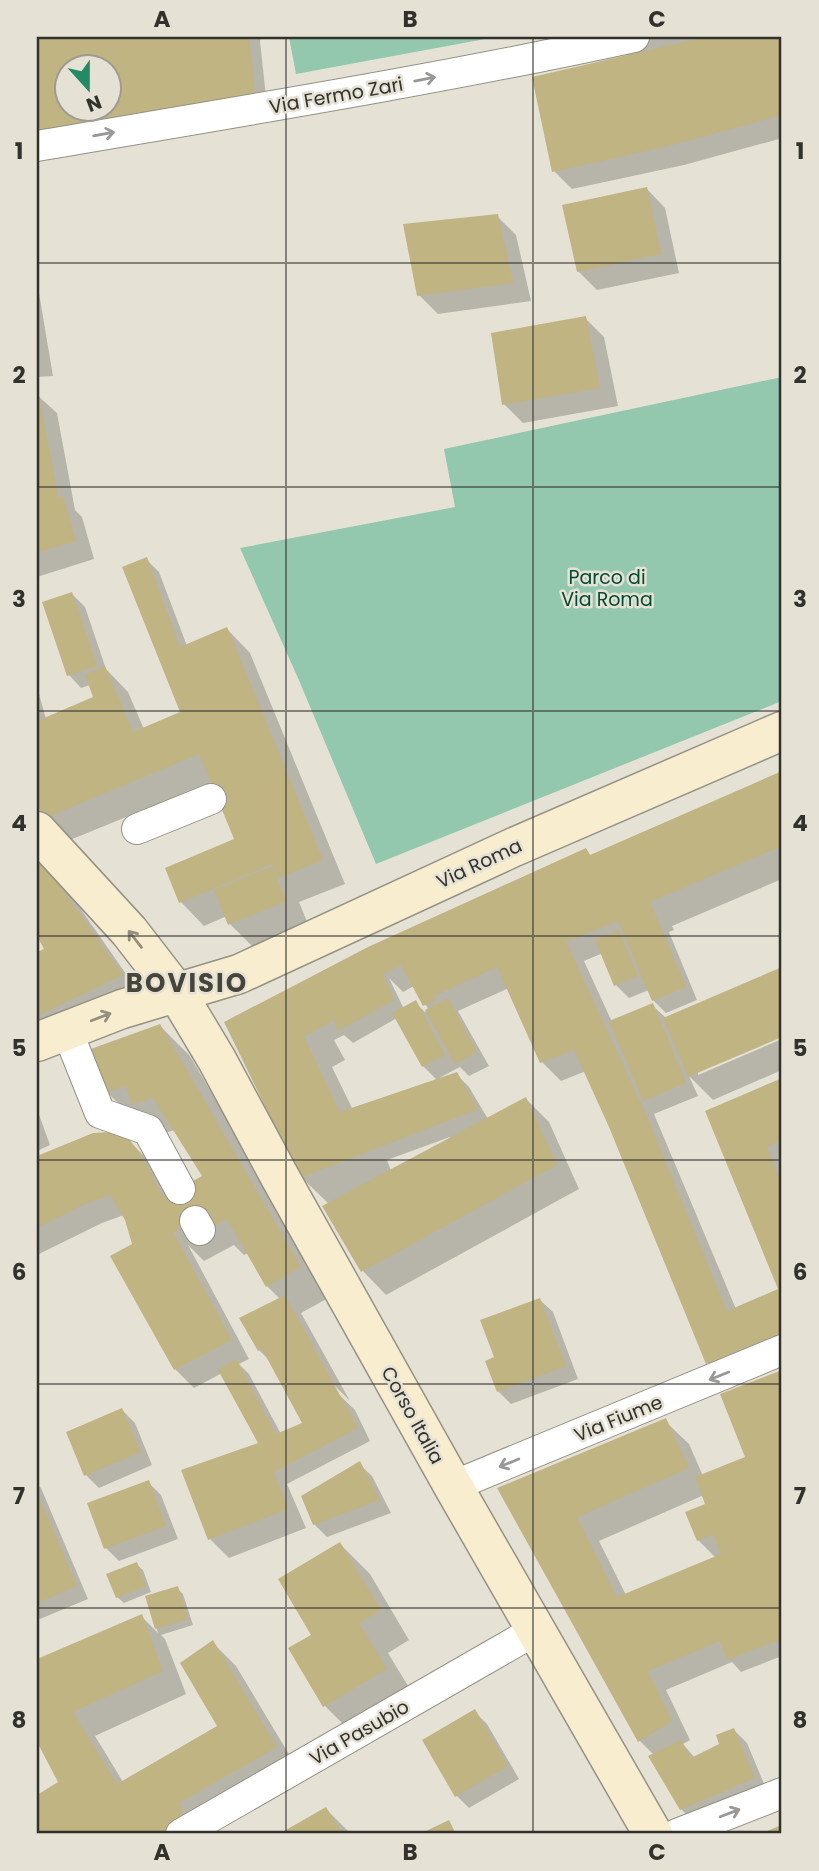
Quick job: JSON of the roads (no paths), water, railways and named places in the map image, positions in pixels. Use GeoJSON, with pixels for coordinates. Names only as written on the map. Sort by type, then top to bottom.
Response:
{"type":"FeatureCollection","features":[{"type":"Feature","properties":{"kind":"street","name":"Via Fermo Zari"},"geometry":{"type":"LineString","coordinates":[[37,146],[524,61],[634,37]]}},
{"type":"Feature","properties":{"kind":"street","name":"Via Roma"},"geometry":{"type":"LineString","coordinates":[[37,1041],[122,1009],[239,974],[514,847],[782,731]]}},
{"type":"Feature","properties":{"kind":"street"},"geometry":{"type":"LineString","coordinates":[[137,829],[211,799]]}},
{"type":"Feature","properties":{"kind":"street","name":"Corso Italia"},"geometry":{"type":"LineString","coordinates":[[38,832],[129,931],[177,993],[217,1060],[453,1486],[653,1834]]}},
{"type":"Feature","properties":{"kind":"street"},"geometry":{"type":"LineString","coordinates":[[74,1048],[100,1113],[148,1130],[180,1189]]}},
{"type":"Feature","properties":{"kind":"street","name":"Via Fiume"},"geometry":{"type":"LineString","coordinates":[[453,1486],[782,1350]]}},
{"type":"Feature","properties":{"kind":"street","name":"Via Pasubio"},"geometry":{"type":"LineString","coordinates":[[181,1834],[536,1630]]}},
{"type":"Feature","properties":{"kind":"street"},"geometry":{"type":"LineString","coordinates":[[677,1834],[782,1793]]}},
{"type":"Feature","properties":{"kind":"district","name":"BOVISIO"},"geometry":{"type":"Point","coordinates":[187,983]}},
{"type":"Feature","properties":{"kind":"park label","name":"Parco di Via Roma"},"geometry":{"type":"Point","coordinates":[607,588]}}]}
